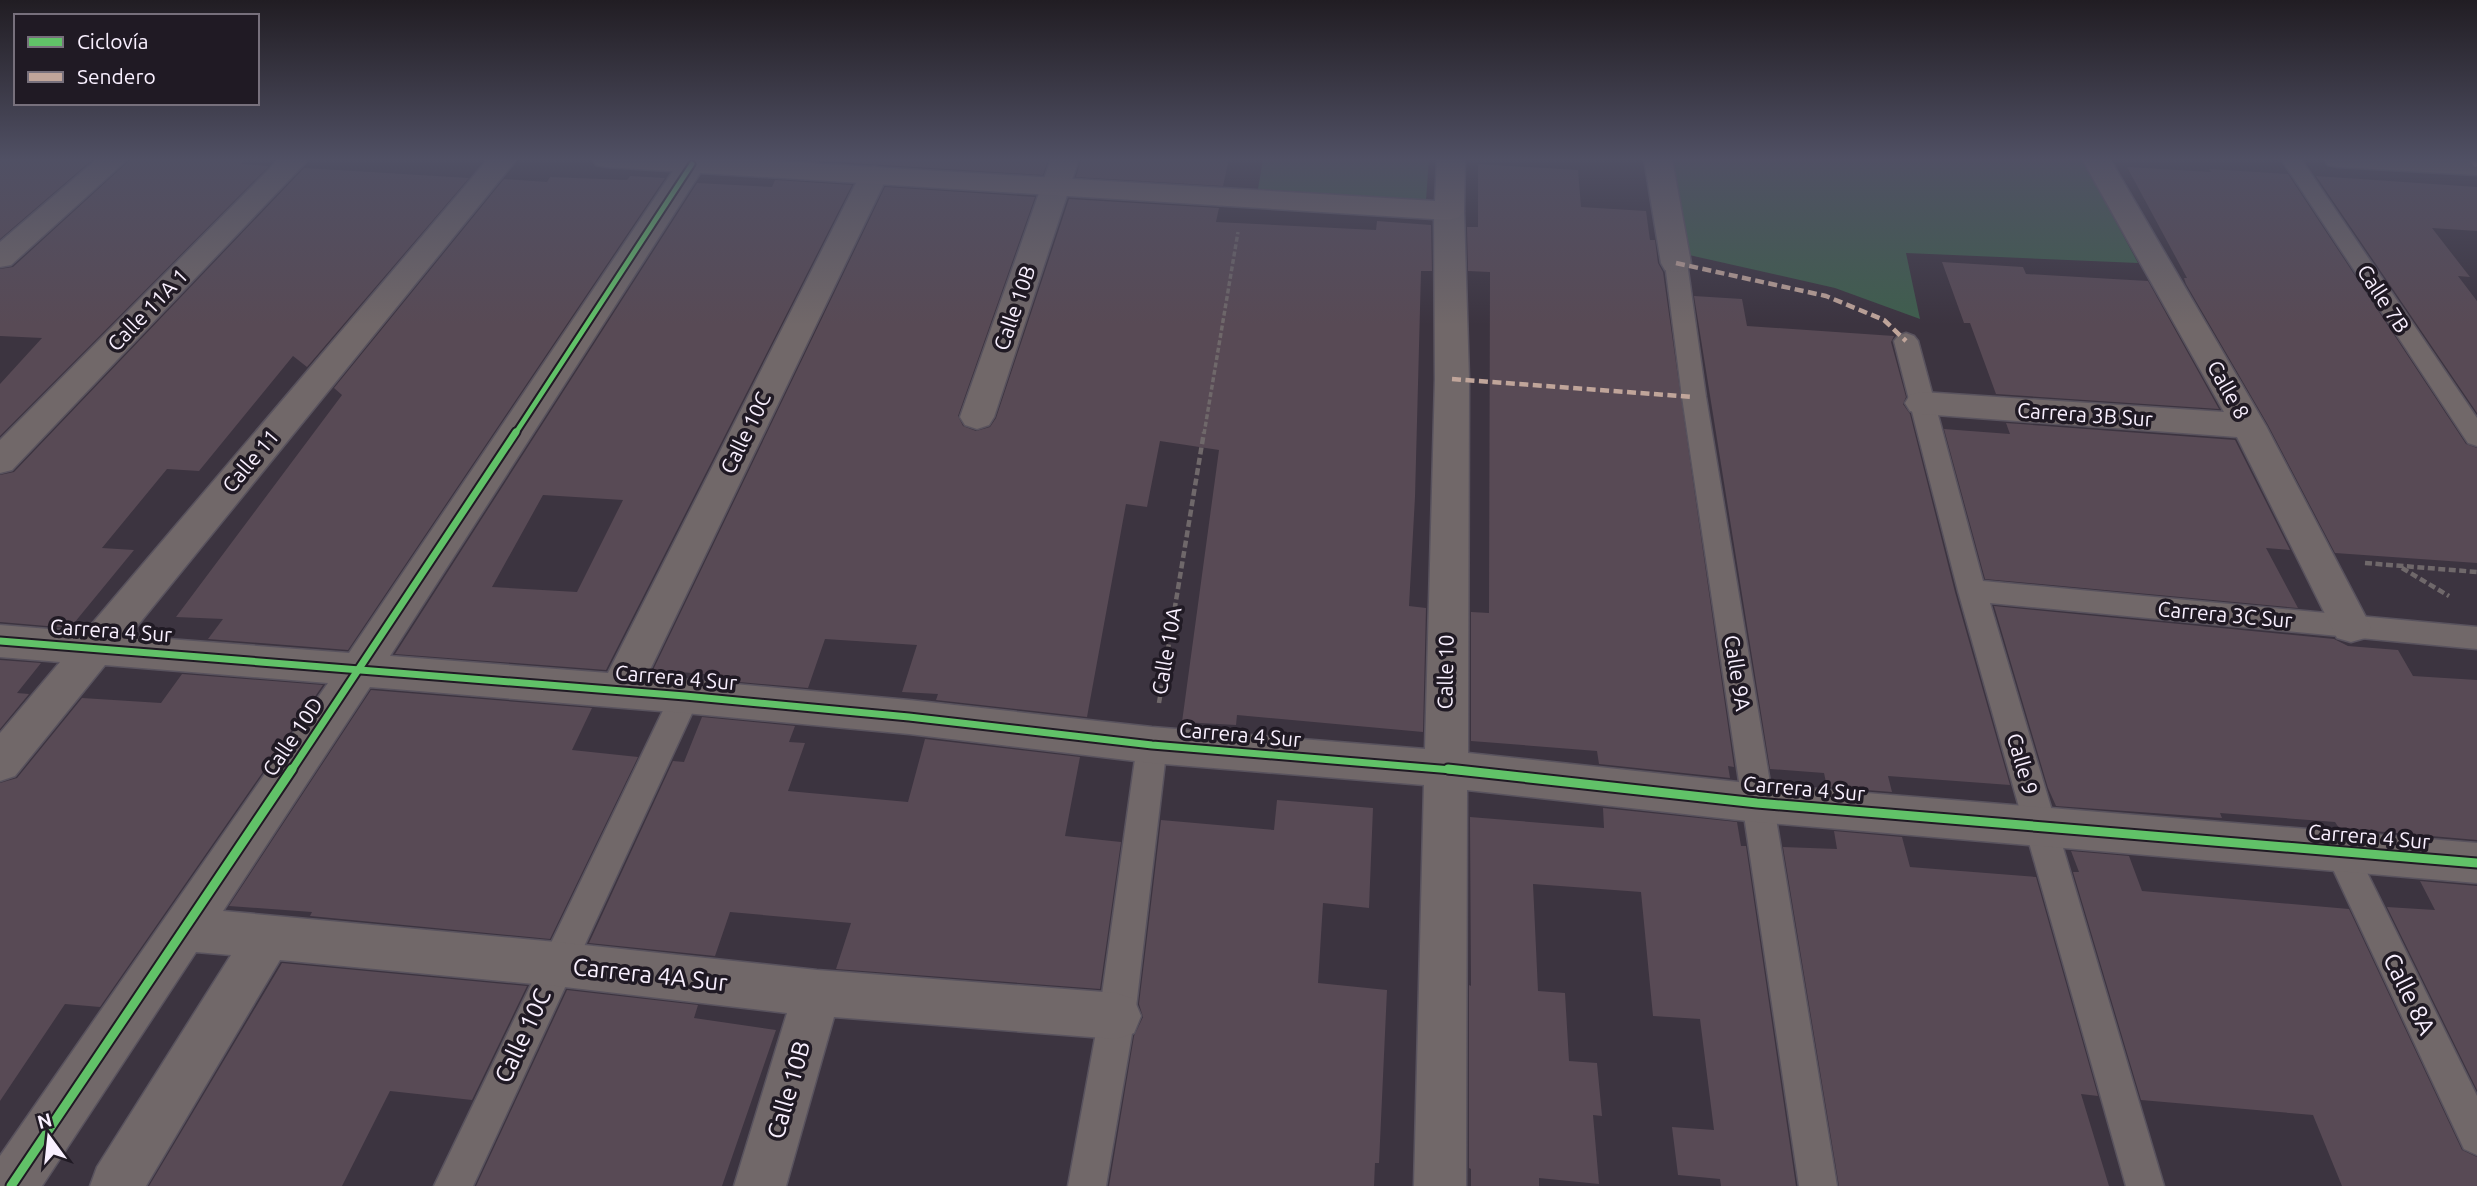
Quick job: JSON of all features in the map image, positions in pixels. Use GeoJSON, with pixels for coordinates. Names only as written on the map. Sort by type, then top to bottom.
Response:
{"type":"FeatureCollection","features":[{"type":"Feature","properties":{"kind":"street"},"geometry":{"type":"LineString","coordinates":[[0,258],[50,214]]}},
{"type":"Feature","properties":{"kind":"street","name":"Calle 11A 1"},"geometry":{"type":"LineString","coordinates":[[0,461],[241,214]]}},
{"type":"Feature","properties":{"kind":"street","name":"Calle 11"},"geometry":{"type":"LineString","coordinates":[[0,763],[457,214]]}},
{"type":"Feature","properties":{"kind":"street","name":"Calle 10D"},"geometry":{"type":"LineString","coordinates":[[11,1186],[360,669],[659,214]]}},
{"type":"Feature","properties":{"kind":"street","name":"Calle 10C"},"geometry":{"type":"LineString","coordinates":[[619,691],[855,214]]}},
{"type":"Feature","properties":{"kind":"street","name":"Calle 10B"},"geometry":{"type":"LineString","coordinates":[[977,417],[1047,214]]}},
{"type":"Feature","properties":{"kind":"street","name":"Calle 10"},"geometry":{"type":"LineString","coordinates":[[1440,1186],[1452,379],[1449,214]]}},
{"type":"Feature","properties":{"kind":"street","name":"Calle 9A"},"geometry":{"type":"LineString","coordinates":[[1668,214],[1676,263]]}},
{"type":"Feature","properties":{"kind":"street","name":"Calle 8"},"geometry":{"type":"LineString","coordinates":[[2128,214],[2249,426],[2351,627]]}},
{"type":"Feature","properties":{"kind":"street","name":"Carrera 3B Sur"},"geometry":{"type":"LineString","coordinates":[[1922,403],[2249,426]]}},
{"type":"Feature","properties":{"kind":"street","name":"Carrera 4 Sur"},"geometry":{"type":"LineString","coordinates":[[0,641],[685,696],[909,717],[1152,745],[1445,769],[1757,803],[2041,829],[2477,863]]}},
{"type":"Feature","properties":{"kind":"street","name":"Carrera 4A Sur"},"geometry":{"type":"LineString","coordinates":[[184,929],[556,964],[817,993],[1117,1016]]}},
{"type":"Feature","properties":{"kind":"street"},"geometry":{"type":"LineString","coordinates":[[116,1186],[268,937]]}},
{"type":"Feature","properties":{"kind":"street","name":"Calle 10B"},"geometry":{"type":"LineString","coordinates":[[760,1186],[817,993]]}},
{"type":"Feature","properties":{"kind":"lane","name":"Calle 7B"},"geometry":{"type":"LineString","coordinates":[[2328,214],[2477,437]]}},
{"type":"Feature","properties":{"kind":"lane","name":"Calle 9A"},"geometry":{"type":"LineString","coordinates":[[1676,263],[1818,1186]]}},
{"type":"Feature","properties":{"kind":"lane","name":"Calle 9"},"geometry":{"type":"LineString","coordinates":[[1906,341],[1972,591],[2145,1186]]}},
{"type":"Feature","properties":{"kind":"lane","name":"Carrera 3C Sur"},"geometry":{"type":"LineString","coordinates":[[1972,591],[2477,638]]}},
{"type":"Feature","properties":{"kind":"lane","name":"Calle 10C"},"geometry":{"type":"LineString","coordinates":[[453,1186],[685,696]]}},
{"type":"Feature","properties":{"kind":"lane"},"geometry":{"type":"LineString","coordinates":[[1087,1186],[1117,1016],[1152,745]]}},
{"type":"Feature","properties":{"kind":"lane","name":"Calle 8A"},"geometry":{"type":"LineString","coordinates":[[2341,852],[2477,1136]]}},
{"type":"Feature","properties":{"kind":"path"},"geometry":{"type":"LineString","coordinates":[[2316,558],[2477,572]]}},
{"type":"Feature","properties":{"kind":"path"},"geometry":{"type":"LineString","coordinates":[[2399,566],[2455,599]]}},
{"type":"Feature","properties":{"kind":"green space"},"geometry":{"type":"Polygon","coordinates":[[[1682,214],[2112,214],[2138,263],[1906,253],[1920,319],[1835,288],[1689,255],[1682,214]]]}},
{"type":"Feature","properties":{"kind":"building"},"geometry":{"type":"Polygon","coordinates":[[[0,214],[29,214],[0,239],[0,214]]]}},
{"type":"Feature","properties":{"kind":"building"},"geometry":{"type":"Polygon","coordinates":[[[71,214],[221,214],[0,436],[0,384],[42,338],[0,336],[0,269],[13,267],[71,214]]]}},
{"type":"Feature","properties":{"kind":"building"},"geometry":{"type":"Polygon","coordinates":[[[260,214],[438,214],[307,367],[293,356],[199,471],[167,469],[102,548],[134,550],[70,628],[0,622],[0,475],[14,472],[260,214]]]}},
{"type":"Feature","properties":{"kind":"building"},"geometry":{"type":"Polygon","coordinates":[[[475,214],[641,214],[348,650],[208,639],[223,619],[176,617],[342,395],[334,388],[475,214]]]}},
{"type":"Feature","properties":{"kind":"building"},"geometry":{"type":"Polygon","coordinates":[[[677,214],[837,214],[606,670],[395,654],[677,214]],[[543,495],[492,587],[577,592],[623,500],[543,495]]]}},
{"type":"Feature","properties":{"kind":"building"},"geometry":{"type":"Polygon","coordinates":[[[872,214],[1029,214],[958,416],[963,426],[976,431],[990,427],[996,418],[1064,214],[1218,214],[1216,222],[1376,230],[1377,221],[1431,225],[1432,271],[1421,271],[1409,606],[1426,608],[1423,732],[1237,715],[1236,725],[1182,722],[1219,450],[1160,441],[1147,507],[1126,504],[1087,717],[936,700],[938,694],[902,692],[917,645],[825,639],[808,688],[717,680],[719,676],[653,670],[872,214]]]}},
{"type":"Feature","properties":{"kind":"building"},"geometry":{"type":"Polygon","coordinates":[[[1478,214],[1646,214],[1650,240],[1655,240],[1658,263],[1663,272],[1734,767],[1728,766],[1730,778],[1599,764],[1597,751],[1471,741],[1471,612],[1489,613],[1490,272],[1468,271],[1467,227],[1478,227],[1478,214]]]}},
{"type":"Feature","properties":{"kind":"building"},"geometry":{"type":"Polygon","coordinates":[[[2153,214],[2315,214],[2466,444],[2477,448],[2477,563],[2335,553],[2268,425],[2186,284],[2184,278],[2187,278],[2153,214]]]}},
{"type":"Feature","properties":{"kind":"building"},"geometry":{"type":"Polygon","coordinates":[[[2342,214],[2477,214],[2477,231],[2432,228],[2470,277],[2458,276],[2477,301],[2477,413],[2342,214]]]}},
{"type":"Feature","properties":{"kind":"building"},"geometry":{"type":"Polygon","coordinates":[[[1942,262],[2023,267],[2026,274],[2148,281],[2219,409],[1996,394],[1970,323],[1964,323],[1942,262]]]}},
{"type":"Feature","properties":{"kind":"building"},"geometry":{"type":"Polygon","coordinates":[[[1694,296],[1742,299],[1747,326],[1894,336],[1891,342],[1906,397],[1903,404],[1910,414],[1955,592],[2010,785],[1888,776],[1892,792],[1827,787],[1824,773],[1770,769],[1694,296]]]}},
{"type":"Feature","properties":{"kind":"building"},"geometry":{"type":"Polygon","coordinates":[[[2006,423],[2235,440],[2290,550],[2266,548],[2298,608],[1985,579],[1944,429],[2010,434],[2006,423]]]}},
{"type":"Feature","properties":{"kind":"building"},"geometry":{"type":"Polygon","coordinates":[[[1994,606],[2334,639],[2348,646],[2398,650],[2413,676],[2477,680],[2477,840],[2339,828],[2335,822],[2220,813],[2222,818],[2056,806],[2048,788],[1994,606]]]}},
{"type":"Feature","properties":{"kind":"building"},"geometry":{"type":"Polygon","coordinates":[[[0,660],[41,663],[17,693],[29,694],[0,729],[0,660]]]}},
{"type":"Feature","properties":{"kind":"building"},"geometry":{"type":"Polygon","coordinates":[[[182,674],[323,685],[100,1007],[65,1004],[0,1101],[0,783],[17,778],[82,698],[161,703],[182,674]]]}},
{"type":"Feature","properties":{"kind":"building"},"geometry":{"type":"Polygon","coordinates":[[[371,690],[592,708],[572,750],[638,757],[550,939],[310,916],[312,912],[229,906],[371,690]]]}},
{"type":"Feature","properties":{"kind":"building"},"geometry":{"type":"Polygon","coordinates":[[[702,717],[795,726],[789,742],[805,743],[788,791],[908,802],[925,739],[1080,757],[1065,836],[1121,842],[1100,989],[836,969],[851,923],[730,912],[715,956],[589,943],[673,761],[684,762],[702,717]]]}},
{"type":"Feature","properties":{"kind":"building"},"geometry":{"type":"Polygon","coordinates":[[[1277,800],[1373,808],[1369,908],[1323,903],[1318,983],[1387,990],[1379,1163],[1375,1163],[1374,1186],[1109,1186],[1134,1036],[1143,1017],[1139,1004],[1161,820],[1274,830],[1277,800]]]}},
{"type":"Feature","properties":{"kind":"building"},"geometry":{"type":"Polygon","coordinates":[[[1603,808],[1737,822],[1741,846],[1746,846],[1796,1186],[1721,1186],[1720,1179],[1678,1175],[1672,1127],[1714,1130],[1700,1019],[1653,1016],[1641,892],[1533,884],[1538,991],[1565,993],[1569,1061],[1597,1063],[1602,1116],[1593,1115],[1599,1184],[1539,1178],[1539,1186],[1471,1186],[1470,817],[1604,828],[1603,808]]]}},
{"type":"Feature","properties":{"kind":"building"},"geometry":{"type":"Polygon","coordinates":[[[1834,831],[1902,837],[1910,867],[2036,877],[2098,1096],[2081,1094],[2109,1186],[1839,1186],[1783,847],[1837,849],[1834,831]]]}},
{"type":"Feature","properties":{"kind":"building"},"geometry":{"type":"Polygon","coordinates":[[[2071,851],[2129,856],[2142,891],[2349,909],[2462,1150],[2477,1157],[2477,1186],[2342,1186],[2313,1115],[2141,1100],[2073,872],[2079,872],[2071,851]]]}},
{"type":"Feature","properties":{"kind":"building"},"geometry":{"type":"Polygon","coordinates":[[[2420,881],[2477,886],[2477,1090],[2387,907],[2435,910],[2420,881]]]}},
{"type":"Feature","properties":{"kind":"building"},"geometry":{"type":"Polygon","coordinates":[[[282,963],[527,986],[472,1100],[390,1091],[342,1186],[149,1186],[282,963]]]}},
{"type":"Feature","properties":{"kind":"building"},"geometry":{"type":"Polygon","coordinates":[[[567,990],[698,1005],[694,1018],[776,1030],[722,1186],[476,1186],[567,990]]]}},
{"type":"Feature","properties":{"kind":"marked path"},"geometry":{"type":"LineString","coordinates":[[1676,263],[1826,296],[1884,320],[1906,341]]}},
{"type":"Feature","properties":{"kind":"marked path"},"geometry":{"type":"LineString","coordinates":[[1452,379],[1694,397]]}},
{"type":"Feature","properties":{"kind":"cycle path"},"geometry":{"type":"LineString","coordinates":[[11,1186],[360,669],[659,214]]}},
{"type":"Feature","properties":{"kind":"cycle path"},"geometry":{"type":"LineString","coordinates":[[0,641],[685,696],[909,717],[1152,745],[1445,769],[1757,803],[2477,863]]}}]}
